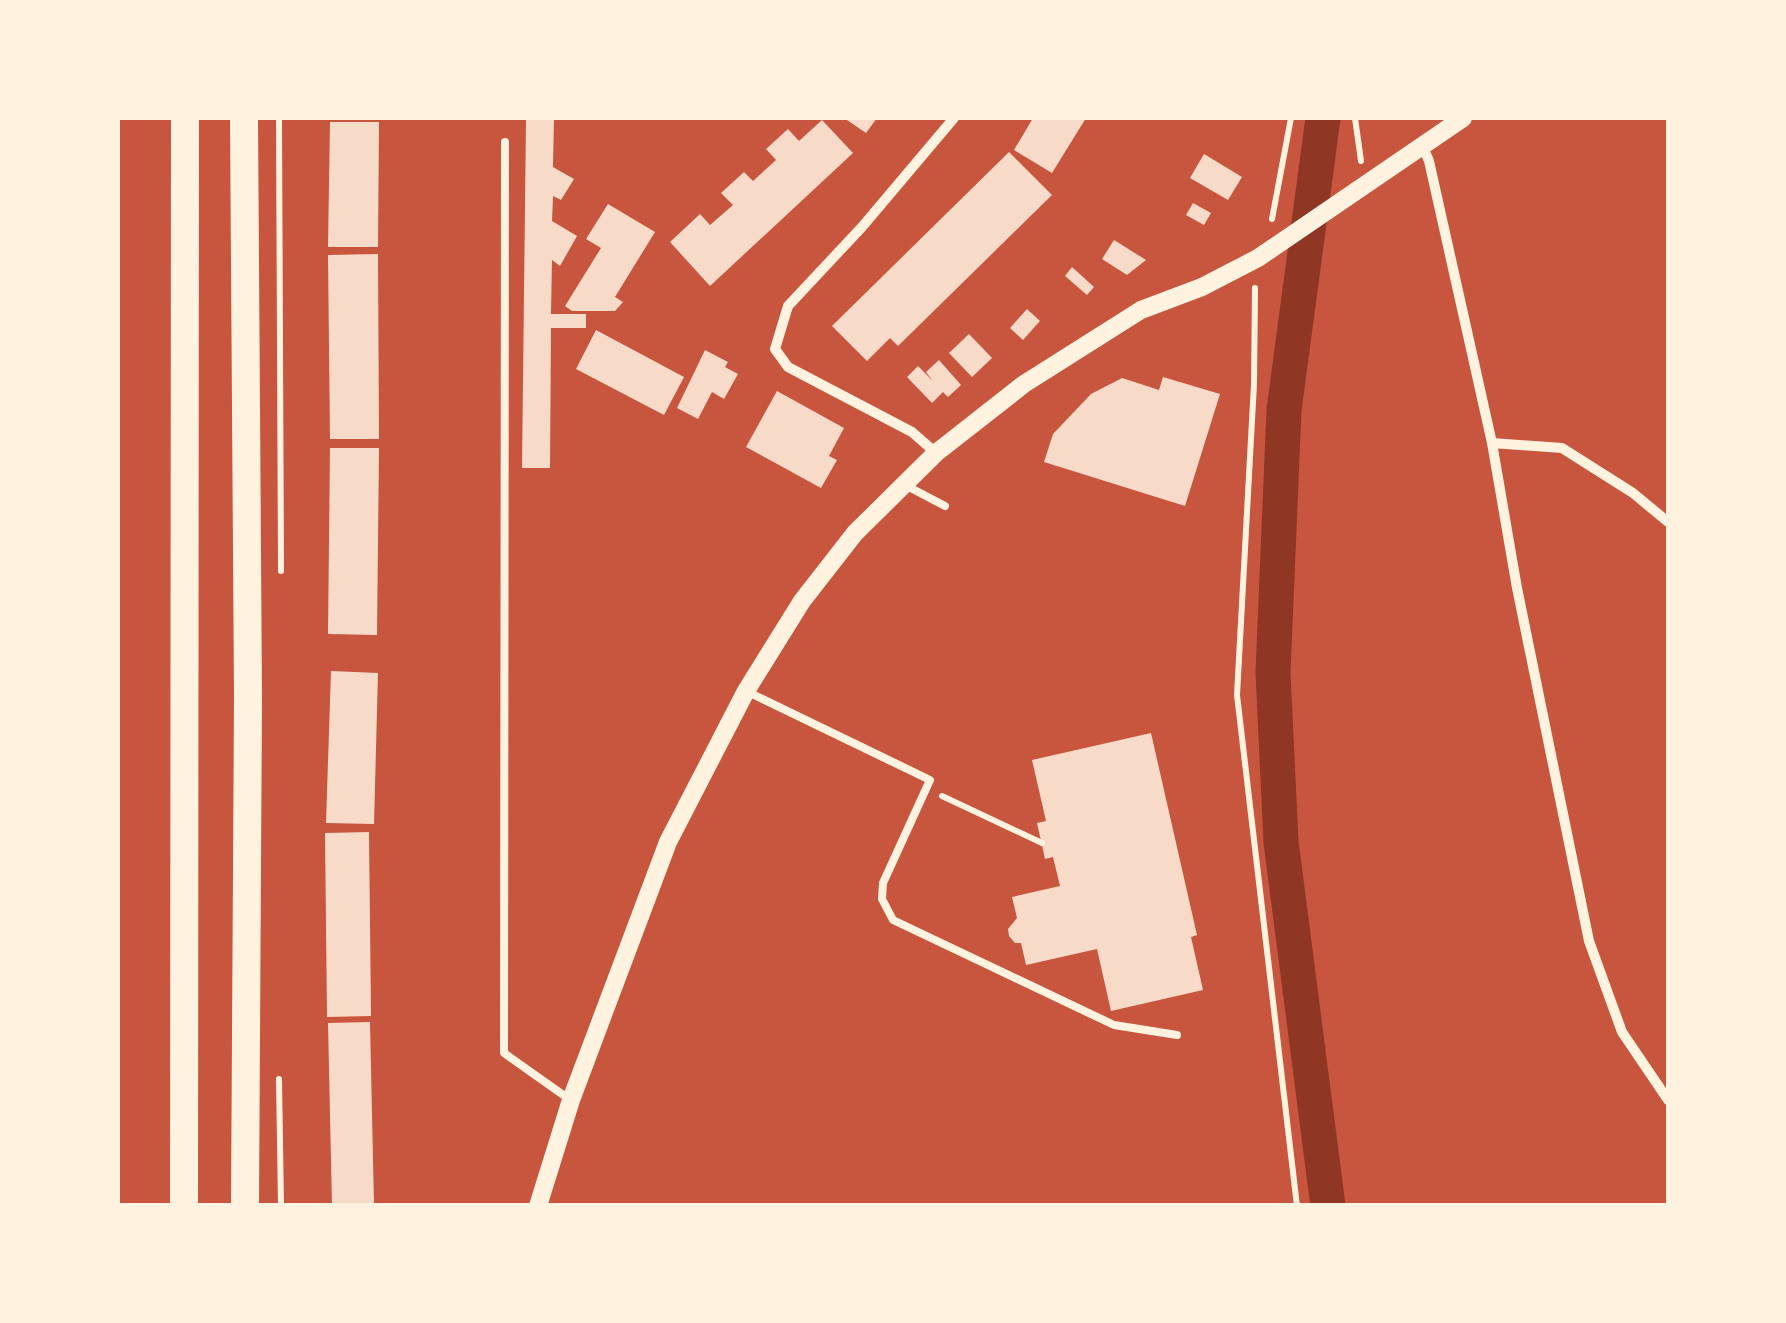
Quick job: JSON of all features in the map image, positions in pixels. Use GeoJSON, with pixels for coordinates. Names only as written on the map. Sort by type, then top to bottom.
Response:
{"type":"FeatureCollection","features":[{"type":"Feature","properties":{"kind":"highway"},"geometry":{"type":"LineString","coordinates":[[184,1206],[185,118]]}},
{"type":"Feature","properties":{"kind":"highway"},"geometry":{"type":"LineString","coordinates":[[244,118],[248,678],[245,1206]]}},
{"type":"Feature","properties":{"kind":"street"},"geometry":{"type":"LineString","coordinates":[[936,454],[912,432],[788,367],[774,349],[788,306],[862,227],[954,118]]}},
{"type":"Feature","properties":{"kind":"street"},"geometry":{"type":"LineString","coordinates":[[538,1206],[571,1100],[668,842],[746,690],[802,601],[856,533],[902,484],[1024,384],[1141,310],[1257,267],[1334,206],[1463,118]]}},
{"type":"Feature","properties":{"kind":"street"},"geometry":{"type":"LineString","coordinates":[[1422,144],[1492,442],[1516,588],[1589,942],[1622,1032],[1668,1100]]}},
{"type":"Feature","properties":{"kind":"street"},"geometry":{"type":"LineString","coordinates":[[1492,442],[1562,448],[1633,493],[1668,522]]}},
{"type":"Feature","properties":{"kind":"lane"},"geometry":{"type":"LineString","coordinates":[[505,142],[504,1053],[571,1100]]}},
{"type":"Feature","properties":{"kind":"lane"},"geometry":{"type":"LineString","coordinates":[[902,484],[945,506]]}},
{"type":"Feature","properties":{"kind":"lane"},"geometry":{"type":"LineString","coordinates":[[746,690],[930,780],[883,883],[882,899],[893,920],[1114,1026],[1177,1035]]}},
{"type":"Feature","properties":{"kind":"path"},"geometry":{"type":"LineString","coordinates":[[1273,224],[1291,118]]}},
{"type":"Feature","properties":{"kind":"path"},"geometry":{"type":"LineString","coordinates":[[1355,118],[1361,161]]}},
{"type":"Feature","properties":{"kind":"path"},"geometry":{"type":"LineString","coordinates":[[1257,267],[1237,694],[1298,1206]]}},
{"type":"Feature","properties":{"kind":"path"},"geometry":{"type":"LineString","coordinates":[[942,796],[1042,842]]}},
{"type":"Feature","properties":{"kind":"path"},"geometry":{"type":"LineString","coordinates":[[279,1069],[281,1206]]}},
{"type":"Feature","properties":{"kind":"building"},"geometry":{"type":"Polygon","coordinates":[[[526,118],[554,118],[553,167],[574,179],[561,200],[553,196],[552,221],[577,236],[560,266],[552,260],[551,314],[586,314],[586,328],[551,328],[550,468],[522,468],[526,118]]]}},
{"type":"Feature","properties":{"kind":"building"},"geometry":{"type":"Polygon","coordinates":[[[844,118],[877,118],[866,133],[844,118]]]}},
{"type":"Feature","properties":{"kind":"building"},"geometry":{"type":"Polygon","coordinates":[[[1033,118],[1086,118],[1052,173],[1014,150],[1033,118]]]}},
{"type":"Feature","properties":{"kind":"building"},"geometry":{"type":"Polygon","coordinates":[[[822,120],[853,153],[710,286],[670,242],[700,214],[710,225],[733,205],[721,193],[744,172],[753,181],[776,160],[766,149],[788,129],[799,141],[822,120]]]}},
{"type":"Feature","properties":{"kind":"building"},"geometry":{"type":"Polygon","coordinates":[[[330,122],[379,122],[378,247],[328,247],[330,122]]]}},
{"type":"Feature","properties":{"kind":"building"},"geometry":{"type":"Polygon","coordinates":[[[1009,152],[1052,195],[898,346],[890,338],[867,361],[832,326],[1009,152]]]}},
{"type":"Feature","properties":{"kind":"building"},"geometry":{"type":"Polygon","coordinates":[[[1204,154],[1242,177],[1228,200],[1190,178],[1204,154]]]}},
{"type":"Feature","properties":{"kind":"building"},"geometry":{"type":"Polygon","coordinates":[[[1193,203],[1211,213],[1204,225],[1186,215],[1193,203]]]}},
{"type":"Feature","properties":{"kind":"building"},"geometry":{"type":"Polygon","coordinates":[[[608,204],[655,232],[615,297],[623,302],[615,311],[572,311],[565,306],[601,248],[586,239],[608,204]]]}},
{"type":"Feature","properties":{"kind":"building"},"geometry":{"type":"Polygon","coordinates":[[[1114,240],[1146,260],[1127,275],[1102,259],[1114,240]]]}},
{"type":"Feature","properties":{"kind":"building"},"geometry":{"type":"Polygon","coordinates":[[[378,254],[379,439],[330,439],[328,255],[378,254]]]}},
{"type":"Feature","properties":{"kind":"building"},"geometry":{"type":"Polygon","coordinates":[[[1072,267],[1094,287],[1087,295],[1065,276],[1072,267]]]}},
{"type":"Feature","properties":{"kind":"building"},"geometry":{"type":"Polygon","coordinates":[[[1027,309],[1040,321],[1023,340],[1010,328],[1027,309]]]}},
{"type":"Feature","properties":{"kind":"building"},"geometry":{"type":"Polygon","coordinates":[[[596,330],[684,377],[664,415],[576,369],[596,330]]]}},
{"type":"Feature","properties":{"kind":"building"},"geometry":{"type":"Polygon","coordinates":[[[969,334],[992,358],[972,377],[949,353],[969,334]]]}},
{"type":"Feature","properties":{"kind":"building"},"geometry":{"type":"Polygon","coordinates":[[[705,350],[728,362],[725,367],[738,374],[724,399],[712,392],[698,419],[677,408],[705,350]]]}},
{"type":"Feature","properties":{"kind":"building"},"geometry":{"type":"Polygon","coordinates":[[[939,360],[961,385],[948,397],[943,392],[932,403],[907,377],[918,366],[933,381],[926,372],[939,360]]]}},
{"type":"Feature","properties":{"kind":"building"},"geometry":{"type":"Polygon","coordinates":[[[1163,377],[1220,394],[1185,506],[1044,462],[1053,434],[1091,394],[1122,378],[1159,390],[1163,377]]]}},
{"type":"Feature","properties":{"kind":"building"},"geometry":{"type":"Polygon","coordinates":[[[777,391],[844,428],[829,456],[837,460],[821,488],[746,447],[777,391]]]}},
{"type":"Feature","properties":{"kind":"building"},"geometry":{"type":"Polygon","coordinates":[[[330,448],[379,448],[377,635],[328,634],[330,448]]]}},
{"type":"Feature","properties":{"kind":"building"},"geometry":{"type":"Polygon","coordinates":[[[331,671],[378,673],[374,824],[326,823],[331,671]]]}},
{"type":"Feature","properties":{"kind":"building"},"geometry":{"type":"Polygon","coordinates":[[[1151,733],[1197,935],[1191,937],[1203,990],[1111,1011],[1097,949],[1026,965],[1021,943],[1015,943],[1009,936],[1008,929],[1017,918],[1012,897],[1060,886],[1053,857],[1045,859],[1037,823],[1046,821],[1032,760],[1151,733]]]}},
{"type":"Feature","properties":{"kind":"building"},"geometry":{"type":"Polygon","coordinates":[[[369,832],[371,1016],[327,1017],[325,833],[369,832]]]}},
{"type":"Feature","properties":{"kind":"building"},"geometry":{"type":"Polygon","coordinates":[[[370,1022],[374,1205],[332,1206],[328,1023],[370,1022]]]}},
{"type":"Feature","properties":{"kind":"waterway"},"geometry":{"type":"LineString","coordinates":[[1323,118],[1284,410],[1273,673],[1281,842],[1328,1206]]}}]}
